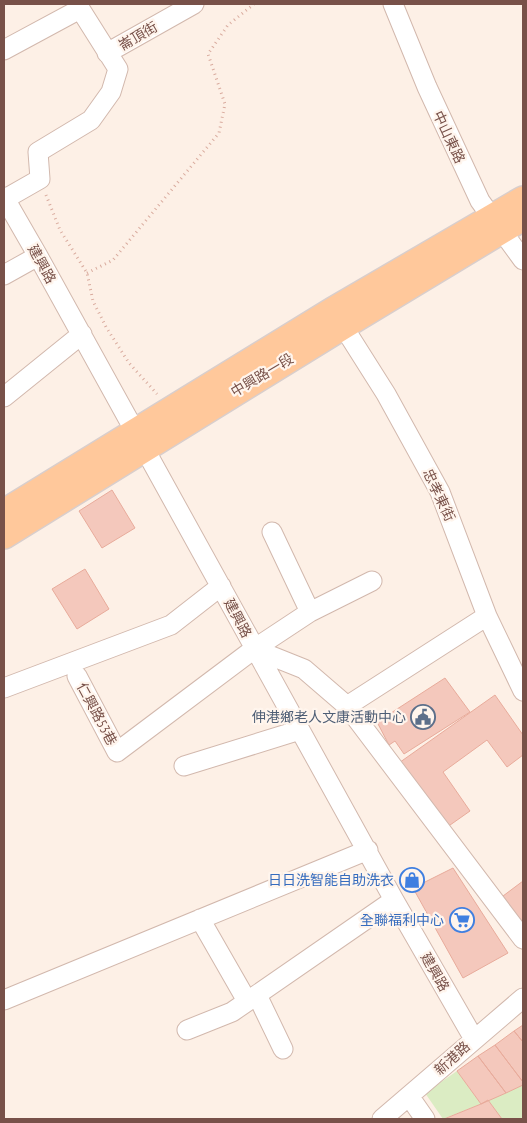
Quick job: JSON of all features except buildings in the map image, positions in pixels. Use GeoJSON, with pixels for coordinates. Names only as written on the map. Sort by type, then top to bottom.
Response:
{"type":"FeatureCollection","features":[{"type":"Feature","properties":{"kind":"main road","name":"中興路一段"},"geometry":{"type":"LineString","coordinates":[[497,224],[523,199]]}},
{"type":"Feature","properties":{"kind":"main road","name":"中興路一段"},"geometry":{"type":"LineString","coordinates":[[4,512],[140,439],[338,318],[448,241],[497,224],[523,218]]}},
{"type":"Feature","properties":{"kind":"main road","name":"中興路一段"},"geometry":{"type":"LineString","coordinates":[[4,536],[140,439],[171,410],[338,318]]}},
{"type":"Feature","properties":{"kind":"street","name":"崙頂街"},"geometry":{"type":"LineString","coordinates":[[107,53],[194,4]]}},
{"type":"Feature","properties":{"kind":"street","name":"中山東路"},"geometry":{"type":"LineString","coordinates":[[393,4],[454,148],[480,201],[523,260]]}},
{"type":"Feature","properties":{"kind":"street"},"geometry":{"type":"LineString","coordinates":[[4,50],[78,6],[118,69],[112,92],[91,120],[38,152],[40,179],[4,198]]}},
{"type":"Feature","properties":{"kind":"street","name":"建興路"},"geometry":{"type":"LineString","coordinates":[[4,198],[82,334],[394,900],[474,1039]]}},
{"type":"Feature","properties":{"kind":"street"},"geometry":{"type":"LineString","coordinates":[[4,275],[38,256]]}},
{"type":"Feature","properties":{"kind":"street","name":"忠孝東街"},"geometry":{"type":"LineString","coordinates":[[338,318],[386,394],[440,492],[487,616],[523,691]]}},
{"type":"Feature","properties":{"kind":"street"},"geometry":{"type":"LineString","coordinates":[[4,397],[82,334]]}},
{"type":"Feature","properties":{"kind":"street"},"geometry":{"type":"LineString","coordinates":[[272,532],[310,612]]}},
{"type":"Feature","properties":{"kind":"street"},"geometry":{"type":"LineString","coordinates":[[254,648],[310,612],[372,581]]}},
{"type":"Feature","properties":{"kind":"street"},"geometry":{"type":"LineString","coordinates":[[4,688],[172,625],[221,586]]}},
{"type":"Feature","properties":{"kind":"street"},"geometry":{"type":"LineString","coordinates":[[347,706],[487,616]]}},
{"type":"Feature","properties":{"kind":"street"},"geometry":{"type":"LineString","coordinates":[[254,648],[304,669],[347,706],[523,939]]}},
{"type":"Feature","properties":{"kind":"street","name":"仁興路53巷"},"geometry":{"type":"LineString","coordinates":[[77,676],[117,752],[254,648]]}},
{"type":"Feature","properties":{"kind":"street"},"geometry":{"type":"LineString","coordinates":[[184,766],[300,730]]}},
{"type":"Feature","properties":{"kind":"street"},"geometry":{"type":"LineString","coordinates":[[4,1000],[368,850]]}},
{"type":"Feature","properties":{"kind":"street"},"geometry":{"type":"LineString","coordinates":[[187,1030],[232,1012],[394,900]]}},
{"type":"Feature","properties":{"kind":"street"},"geometry":{"type":"LineString","coordinates":[[200,920],[252,998],[283,1049]]}},
{"type":"Feature","properties":{"kind":"street","name":"新港路"},"geometry":{"type":"LineString","coordinates":[[382,1119],[523,998]]}},
{"type":"Feature","properties":{"kind":"street"},"geometry":{"type":"LineString","coordinates":[[409,1096],[425,1119]]}},
{"type":"Feature","properties":{"kind":"path"},"geometry":{"type":"LineString","coordinates":[[87,273],[113,260],[220,134],[225,104],[208,54],[228,25],[254,4]]}},
{"type":"Feature","properties":{"kind":"path"},"geometry":{"type":"LineString","coordinates":[[40,179],[60,230],[87,273],[93,301],[106,327],[129,363],[171,410]]}},
{"type":"Feature","properties":{"kind":"green space"},"geometry":{"type":"Polygon","coordinates":[[[457,1071],[481,1104],[443,1119],[425,1093],[457,1071]]]}},
{"type":"Feature","properties":{"kind":"green space"},"geometry":{"type":"Polygon","coordinates":[[[523,1085],[523,1119],[502,1119],[488,1100],[523,1085]]]}},
{"type":"Feature","properties":{"kind":"place","name":"伸港鄉老人文康活動中心"},"geometry":{"type":"Point","coordinates":[423,717]}},
{"type":"Feature","properties":{"kind":"place","name":"日日洗智能自助洗衣"},"geometry":{"type":"Point","coordinates":[412,880]}},
{"type":"Feature","properties":{"kind":"place","name":"全聯福利中心"},"geometry":{"type":"Point","coordinates":[462,920]}}]}
